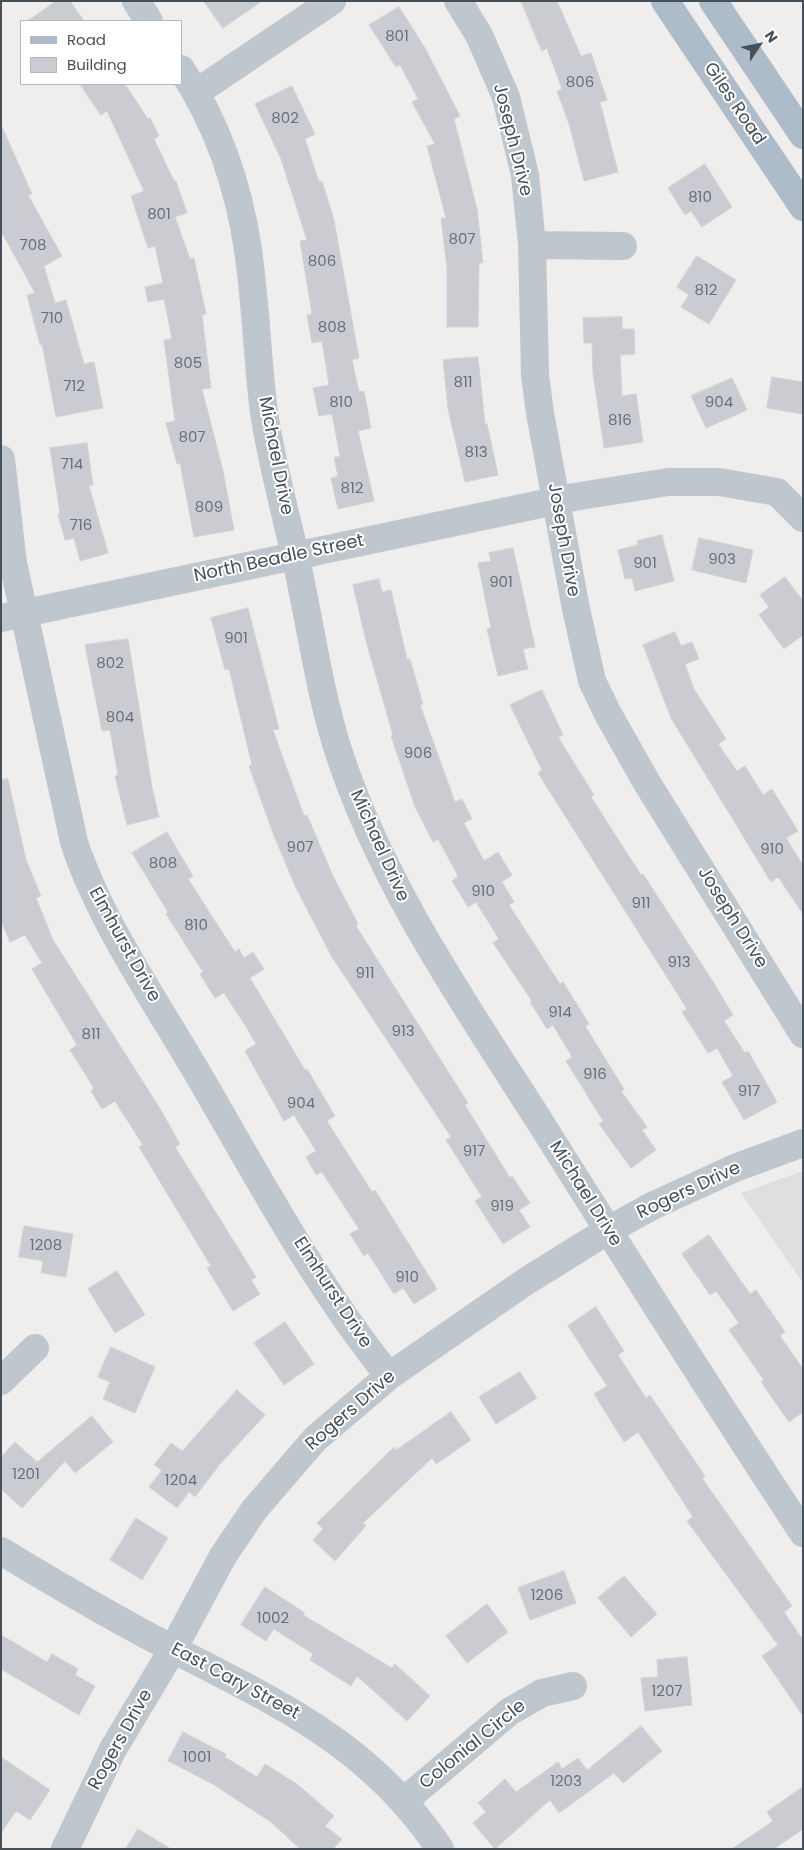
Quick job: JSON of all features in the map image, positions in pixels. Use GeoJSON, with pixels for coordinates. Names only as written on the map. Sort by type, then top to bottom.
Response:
{"type":"FeatureCollection","features":[{"type":"Feature","properties":{"kind":"main road","name":"Giles Road"},"geometry":{"type":"LineString","coordinates":[[665,1],[803,206]]}},
{"type":"Feature","properties":{"kind":"main road"},"geometry":{"type":"LineString","coordinates":[[713,1],[803,135]]}},
{"type":"Feature","properties":{"kind":"street"},"geometry":{"type":"LineString","coordinates":[[136,1],[148,20]]}},
{"type":"Feature","properties":{"kind":"street"},"geometry":{"type":"LineString","coordinates":[[197,92],[332,1]]}},
{"type":"Feature","properties":{"kind":"street","name":"Joseph Drive"},"geometry":{"type":"LineString","coordinates":[[458,1],[479,35],[506,97],[525,175],[532,245],[535,375],[540,413],[592,681],[608,714],[647,783],[803,1034]]}},
{"type":"Feature","properties":{"kind":"street","name":"Michael Drive"},"geometry":{"type":"LineString","coordinates":[[182,70],[197,92],[219,140],[235,189],[248,248],[264,413],[321,685],[336,742],[369,831],[410,914],[607,1231],[803,1533]]}},
{"type":"Feature","properties":{"kind":"street"},"geometry":{"type":"LineString","coordinates":[[532,245],[623,246]]}},
{"type":"Feature","properties":{"kind":"street","name":"Elmhurst Drive"},"geometry":{"type":"LineString","coordinates":[[1,459],[13,563],[13,616],[74,842],[92,888],[127,953],[322,1284],[389,1376]]}},
{"type":"Feature","properties":{"kind":"street","name":"North Beadle Street"},"geometry":{"type":"LineString","coordinates":[[13,616],[556,500],[668,482],[719,482],[777,492],[803,518]]}},
{"type":"Feature","properties":{"kind":"street","name":"Rogers Drive"},"geometry":{"type":"LineString","coordinates":[[65,1849],[113,1749],[223,1556],[254,1510],[315,1439],[389,1376],[519,1286],[607,1231],[652,1206],[727,1172],[803,1143]]}},
{"type":"Feature","properties":{"kind":"street"},"geometry":{"type":"LineString","coordinates":[[1,1381],[35,1348]]}},
{"type":"Feature","properties":{"kind":"street","name":"East Cary Street"},"geometry":{"type":"LineString","coordinates":[[1,1551],[172,1648],[261,1693],[329,1734],[371,1768],[404,1801],[440,1849]]}},
{"type":"Feature","properties":{"kind":"street","name":"Colonial Circle"},"geometry":{"type":"LineString","coordinates":[[404,1801],[509,1712],[542,1693],[573,1686]]}},
{"type":"Feature","properties":{"kind":"shaded area"},"geometry":{"type":"Polygon","coordinates":[[[803,1171],[803,1283],[741,1193],[803,1171]]]}},
{"type":"Feature","properties":{"kind":"building"},"geometry":{"type":"Polygon","coordinates":[[[56,1],[70,1],[83,20],[29,20],[56,1]]]}},
{"type":"Feature","properties":{"kind":"building"},"geometry":{"type":"Polygon","coordinates":[[[204,1],[262,1],[223,28],[204,1]]]}},
{"type":"Feature","properties":{"kind":"building"},"geometry":{"type":"Polygon","coordinates":[[[521,1],[557,1],[581,56],[591,53],[607,100],[600,102],[618,172],[584,181],[569,124],[557,91],[562,89],[547,48],[542,51],[521,1]]]}},
{"type":"Feature","properties":{"kind":"building"},"geometry":{"type":"Polygon","coordinates":[[[399,7],[425,48],[460,116],[454,119],[477,209],[483,263],[479,263],[478,327],[447,327],[447,268],[441,218],[446,218],[427,146],[435,144],[412,102],[418,99],[400,65],[396,67],[369,25],[399,7]]]}},
{"type":"Feature","properties":{"kind":"building"},"geometry":{"type":"Polygon","coordinates":[[[81,85],[126,85],[148,119],[150,118],[159,136],[154,139],[174,181],[176,181],[187,213],[175,217],[190,259],[194,258],[206,314],[202,315],[211,388],[202,389],[223,471],[234,530],[194,537],[180,463],[177,464],[166,423],[175,421],[164,340],[172,339],[164,299],[148,302],[145,287],[163,283],[155,246],[148,248],[131,196],[144,191],[107,111],[101,115],[81,85]]]}},
{"type":"Feature","properties":{"kind":"building"},"geometry":{"type":"Polygon","coordinates":[[[292,86],[315,134],[305,139],[319,182],[322,181],[334,220],[359,358],[352,360],[359,392],[364,391],[371,428],[358,431],[374,501],[338,509],[331,478],[338,476],[334,458],[340,456],[332,414],[319,416],[313,388],[329,385],[322,341],[312,343],[307,315],[312,314],[300,241],[307,240],[281,159],[255,104],[292,86]]]}},
{"type":"Feature","properties":{"kind":"building"},"geometry":{"type":"Polygon","coordinates":[[[1,125],[32,194],[28,195],[62,256],[44,266],[55,303],[66,300],[84,364],[94,362],[103,408],[56,417],[42,344],[40,345],[27,295],[35,293],[1,231],[1,125]]]}},
{"type":"Feature","properties":{"kind":"building"},"geometry":{"type":"Polygon","coordinates":[[[705,164],[732,207],[702,227],[691,211],[685,215],[668,188],[705,164]]]}},
{"type":"Feature","properties":{"kind":"building"},"geometry":{"type":"Polygon","coordinates":[[[697,256],[736,280],[709,324],[681,307],[689,295],[677,287],[697,256]]]}},
{"type":"Feature","properties":{"kind":"building"},"geometry":{"type":"Polygon","coordinates":[[[622,317],[622,329],[634,329],[635,354],[620,355],[622,396],[636,394],[643,442],[604,448],[593,373],[592,343],[584,343],[583,318],[622,317]]]}},
{"type":"Feature","properties":{"kind":"building"},"geometry":{"type":"Polygon","coordinates":[[[478,357],[485,424],[487,424],[498,475],[465,482],[448,409],[443,360],[478,357]]]}},
{"type":"Feature","properties":{"kind":"building"},"geometry":{"type":"Polygon","coordinates":[[[772,377],[803,382],[803,414],[767,408],[772,377]]]}},
{"type":"Feature","properties":{"kind":"building"},"geometry":{"type":"Polygon","coordinates":[[[732,378],[747,410],[706,428],[691,396],[732,378]]]}},
{"type":"Feature","properties":{"kind":"building"},"geometry":{"type":"Polygon","coordinates":[[[87,443],[93,485],[89,486],[108,553],[80,561],[74,538],[65,540],[58,514],[60,513],[50,448],[87,443]]]}},
{"type":"Feature","properties":{"kind":"building"},"geometry":{"type":"Polygon","coordinates":[[[662,535],[674,581],[635,591],[632,578],[625,579],[618,550],[638,545],[637,541],[662,535]]]}},
{"type":"Feature","properties":{"kind":"building"},"geometry":{"type":"Polygon","coordinates":[[[699,538],[753,550],[746,583],[692,570],[699,538]]]}},
{"type":"Feature","properties":{"kind":"building"},"geometry":{"type":"Polygon","coordinates":[[[513,548],[535,647],[523,649],[528,669],[498,676],[487,629],[491,628],[478,563],[491,561],[489,553],[513,548]]]}},
{"type":"Feature","properties":{"kind":"building"},"geometry":{"type":"Polygon","coordinates":[[[785,577],[803,601],[803,635],[784,649],[759,615],[769,607],[760,595],[785,577]]]}},
{"type":"Feature","properties":{"kind":"building"},"geometry":{"type":"Polygon","coordinates":[[[379,579],[382,592],[391,590],[407,659],[410,659],[423,704],[420,705],[455,802],[462,799],[472,819],[464,823],[484,861],[498,852],[512,875],[502,882],[514,902],[509,905],[560,984],[563,982],[589,1024],[585,1026],[624,1089],[621,1091],[647,1127],[642,1130],[656,1150],[631,1168],[599,1124],[603,1121],[566,1061],[572,1057],[553,1025],[547,1029],[530,1002],[532,1001],[493,943],[499,939],[476,902],[468,907],[452,881],[458,876],[438,839],[433,842],[415,807],[391,736],[393,735],[366,641],[353,585],[379,579]]]}},
{"type":"Feature","properties":{"kind":"building"},"geometry":{"type":"Polygon","coordinates":[[[248,608],[279,729],[273,730],[304,816],[307,815],[333,876],[358,924],[356,926],[468,1103],[465,1105],[510,1178],[512,1176],[530,1203],[519,1210],[530,1227],[503,1244],[475,1201],[482,1197],[446,1140],[451,1137],[332,957],[296,888],[274,836],[249,766],[252,765],[229,669],[225,670],[211,618],[248,608]]]}},
{"type":"Feature","properties":{"kind":"building"},"geometry":{"type":"Polygon","coordinates":[[[675,632],[681,646],[692,642],[699,659],[685,664],[694,689],[726,739],[718,744],[737,771],[745,766],[763,795],[772,789],[798,831],[786,838],[803,865],[803,914],[778,877],[771,882],[671,718],[643,645],[675,632]]]}},
{"type":"Feature","properties":{"kind":"building"},"geometry":{"type":"Polygon","coordinates":[[[128,639],[152,787],[159,817],[127,825],[115,776],[118,775],[110,730],[102,731],[85,645],[128,639]]]}},
{"type":"Feature","properties":{"kind":"building"},"geometry":{"type":"Polygon","coordinates":[[[542,690],[563,735],[558,737],[594,795],[591,797],[712,980],[733,1015],[724,1021],[745,1053],[748,1051],[777,1102],[744,1120],[722,1082],[733,1076],[717,1048],[708,1053],[682,1012],[687,1009],[538,773],[542,770],[510,705],[542,690]]]}},
{"type":"Feature","properties":{"kind":"building"},"geometry":{"type":"Polygon","coordinates":[[[8,779],[26,860],[41,896],[36,898],[53,940],[159,1107],[180,1144],[175,1147],[256,1277],[251,1280],[260,1294],[233,1311],[207,1268],[211,1266],[139,1147],[143,1145],[115,1101],[102,1109],[91,1091],[94,1088],[70,1050],[77,1045],[32,969],[42,963],[25,935],[10,942],[1,921],[1,780],[8,779]]]}},
{"type":"Feature","properties":{"kind":"building"},"geometry":{"type":"Polygon","coordinates":[[[167,832],[193,876],[188,879],[235,952],[239,949],[244,958],[253,952],[264,969],[250,978],[335,1116],[327,1121],[372,1192],[375,1190],[437,1289],[414,1304],[403,1288],[394,1294],[368,1253],[364,1256],[350,1234],[359,1229],[322,1172],[316,1175],[306,1157],[316,1151],[294,1115],[284,1121],[245,1051],[256,1044],[247,1028],[224,993],[215,998],[200,974],[203,972],[166,914],[168,912],[132,853],[167,832]]]}},
{"type":"Feature","properties":{"kind":"building"},"geometry":{"type":"Polygon","coordinates":[[[24,1226],[73,1234],[66,1277],[41,1273],[43,1261],[19,1257],[24,1226]]]}},
{"type":"Feature","properties":{"kind":"building"},"geometry":{"type":"Polygon","coordinates":[[[709,1235],[750,1294],[756,1290],[785,1332],[780,1336],[803,1369],[803,1412],[789,1422],[761,1382],[764,1380],[729,1330],[739,1323],[716,1291],[710,1295],[682,1254],[709,1235]]]}},
{"type":"Feature","properties":{"kind":"building"},"geometry":{"type":"Polygon","coordinates":[[[117,1271],[145,1315],[115,1333],[88,1289],[117,1271]]]}},
{"type":"Feature","properties":{"kind":"building"},"geometry":{"type":"Polygon","coordinates":[[[596,1307],[624,1351],[618,1355],[646,1398],[650,1395],[705,1476],[702,1478],[792,1606],[784,1612],[803,1640],[803,1716],[762,1656],[778,1645],[687,1521],[693,1517],[638,1432],[624,1442],[594,1394],[607,1386],[568,1326],[596,1307]]]}},
{"type":"Feature","properties":{"kind":"building"},"geometry":{"type":"Polygon","coordinates":[[[285,1322],[314,1364],[284,1385],[254,1343],[285,1322]]]}},
{"type":"Feature","properties":{"kind":"building"},"geometry":{"type":"Polygon","coordinates":[[[111,1347],[155,1367],[135,1413],[103,1399],[110,1382],[98,1377],[111,1347]]]}},
{"type":"Feature","properties":{"kind":"building"},"geometry":{"type":"Polygon","coordinates":[[[520,1372],[537,1398],[496,1424],[479,1397],[520,1372]]]}},
{"type":"Feature","properties":{"kind":"building"},"geometry":{"type":"Polygon","coordinates":[[[237,1390],[265,1415],[220,1464],[195,1497],[189,1492],[177,1508],[149,1487],[162,1470],[154,1465],[171,1443],[182,1451],[237,1390]]]}},
{"type":"Feature","properties":{"kind":"building"},"geometry":{"type":"Polygon","coordinates":[[[451,1412],[471,1440],[436,1464],[432,1458],[363,1523],[366,1526],[335,1561],[313,1540],[323,1529],[317,1523],[394,1447],[396,1450],[451,1412]]]}},
{"type":"Feature","properties":{"kind":"building"},"geometry":{"type":"Polygon","coordinates":[[[92,1416],[113,1442],[75,1473],[65,1461],[22,1508],[1,1489],[1,1457],[15,1442],[37,1462],[92,1416]]]}},
{"type":"Feature","properties":{"kind":"building"},"geometry":{"type":"Polygon","coordinates":[[[136,1518],[168,1538],[142,1580],[110,1560],[136,1518]]]}},
{"type":"Feature","properties":{"kind":"building"},"geometry":{"type":"Polygon","coordinates":[[[564,1571],[576,1603],[530,1620],[518,1588],[564,1571]]]}},
{"type":"Feature","properties":{"kind":"building"},"geometry":{"type":"Polygon","coordinates":[[[624,1576],[657,1614],[631,1637],[598,1598],[624,1576]]]}},
{"type":"Feature","properties":{"kind":"building"},"geometry":{"type":"Polygon","coordinates":[[[265,1587],[305,1613],[303,1615],[392,1668],[395,1664],[430,1696],[407,1721],[357,1676],[351,1686],[310,1660],[313,1654],[274,1629],[266,1641],[241,1625],[265,1587]]]}},
{"type":"Feature","properties":{"kind":"building"},"geometry":{"type":"Polygon","coordinates":[[[487,1604],[508,1632],[467,1663],[446,1636],[487,1604]]]}},
{"type":"Feature","properties":{"kind":"building"},"geometry":{"type":"Polygon","coordinates":[[[1,1635],[47,1662],[52,1654],[78,1669],[75,1675],[95,1686],[79,1715],[1,1669],[1,1635]]]}},
{"type":"Feature","properties":{"kind":"building"},"geometry":{"type":"Polygon","coordinates":[[[687,1657],[692,1705],[645,1711],[641,1678],[658,1677],[657,1660],[687,1657]]]}},
{"type":"Feature","properties":{"kind":"building"},"geometry":{"type":"Polygon","coordinates":[[[641,1726],[662,1751],[623,1783],[614,1773],[559,1813],[550,1800],[495,1849],[473,1823],[486,1812],[478,1803],[505,1779],[516,1792],[558,1762],[562,1769],[578,1758],[587,1770],[641,1726]]]}},
{"type":"Feature","properties":{"kind":"building"},"geometry":{"type":"Polygon","coordinates":[[[183,1732],[226,1754],[225,1757],[257,1777],[265,1764],[297,1784],[334,1816],[325,1826],[342,1839],[333,1849],[300,1849],[271,1822],[211,1783],[168,1761],[183,1732]]]}},
{"type":"Feature","properties":{"kind":"building"},"geometry":{"type":"Polygon","coordinates":[[[1,1757],[50,1790],[30,1820],[16,1811],[1,1833],[1,1757]]]}},
{"type":"Feature","properties":{"kind":"building"},"geometry":{"type":"Polygon","coordinates":[[[803,1787],[803,1829],[774,1849],[732,1849],[773,1821],[767,1812],[803,1787]]]}},
{"type":"Feature","properties":{"kind":"building"},"geometry":{"type":"Polygon","coordinates":[[[138,1829],[171,1849],[126,1849],[138,1829]]]}}]}
